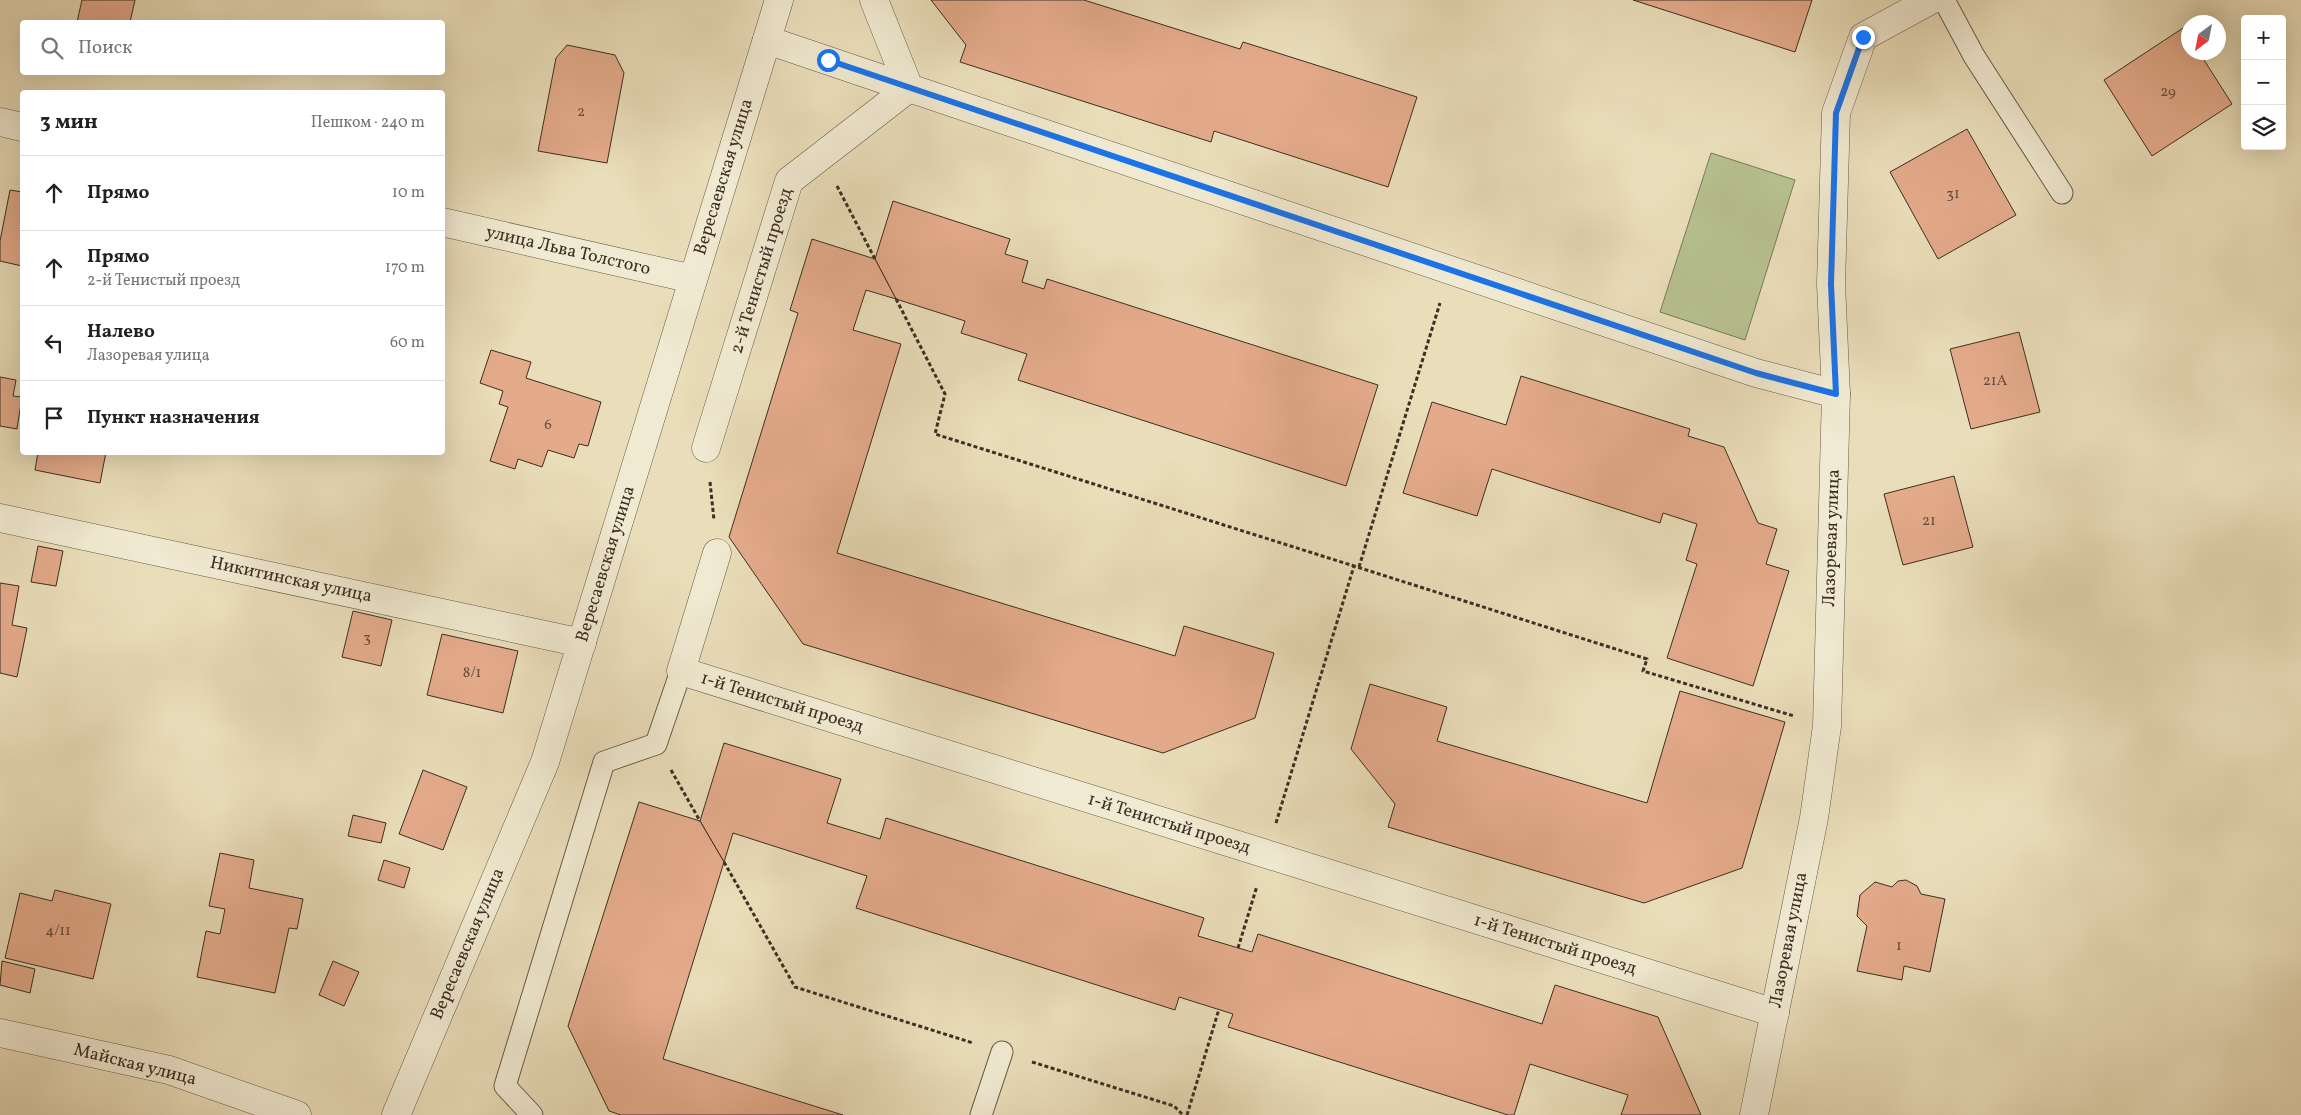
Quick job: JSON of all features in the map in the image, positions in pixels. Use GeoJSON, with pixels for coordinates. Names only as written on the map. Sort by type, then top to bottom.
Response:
{"type":"FeatureCollection","features":[{"type":"Feature","properties":{"kind":"street","name":"Вересаевская улица"},"geometry":{"type":"LineString","coordinates":[[396,1115],[545,762],[779,0]]}},
{"type":"Feature","properties":{"kind":"street"},"geometry":{"type":"LineString","coordinates":[[874,0],[909,88]]}},
{"type":"Feature","properties":{"kind":"street","name":"Лазоревая улица"},"geometry":{"type":"LineString","coordinates":[[1754,1115],[1814,818],[1827,726],[1836,394],[1831,284],[1836,113],[1863,37],[1931,0]]}},
{"type":"Feature","properties":{"kind":"street"},"geometry":{"type":"LineString","coordinates":[[766,40],[1756,373],[1836,394]]}},
{"type":"Feature","properties":{"kind":"street","name":"2-й Тенистый проезд"},"geometry":{"type":"LineString","coordinates":[[706,448],[789,181],[909,88]]}},
{"type":"Feature","properties":{"kind":"street"},"geometry":{"type":"LineString","coordinates":[[0,122],[20,127]]}},
{"type":"Feature","properties":{"kind":"street","name":"улица Льва Толстого"},"geometry":{"type":"LineString","coordinates":[[445,223],[693,279]]}},
{"type":"Feature","properties":{"kind":"street","name":"Никитинская улица"},"geometry":{"type":"LineString","coordinates":[[0,518],[582,643]]}},
{"type":"Feature","properties":{"kind":"street","name":"1-й Тенистый проезд"},"geometry":{"type":"LineString","coordinates":[[717,553],[681,671],[1774,1013]]}},
{"type":"Feature","properties":{"kind":"street","name":"Майская улица"},"geometry":{"type":"LineString","coordinates":[[0,1033],[168,1070],[297,1115]]}},
{"type":"Feature","properties":{"kind":"lane"},"geometry":{"type":"LineString","coordinates":[[1944,0],[1974,56],[2062,193]]}},
{"type":"Feature","properties":{"kind":"lane"},"geometry":{"type":"LineString","coordinates":[[532,1115],[505,1086],[604,762],[656,744],[681,671]]}},
{"type":"Feature","properties":{"kind":"lane"},"geometry":{"type":"LineString","coordinates":[[981,1115],[1002,1052]]}},
{"type":"Feature","properties":{"kind":"path"},"geometry":{"type":"LineString","coordinates":[[822,156],[875,259]]}},
{"type":"Feature","properties":{"kind":"path"},"geometry":{"type":"LineString","coordinates":[[1359,567],[1450,271]]}},
{"type":"Feature","properties":{"kind":"path"},"geometry":{"type":"LineString","coordinates":[[896,299],[945,394],[935,434],[1647,658],[1643,671],[1827,726]]}},
{"type":"Feature","properties":{"kind":"path"},"geometry":{"type":"LineString","coordinates":[[706,448],[717,553]]}},
{"type":"Feature","properties":{"kind":"path"},"geometry":{"type":"LineString","coordinates":[[1238,948],[1354,566]]}},
{"type":"Feature","properties":{"kind":"path"},"geometry":{"type":"LineString","coordinates":[[656,744],[700,821]]}},
{"type":"Feature","properties":{"kind":"path"},"geometry":{"type":"LineString","coordinates":[[724,862],[795,987],[1174,1106],[1185,1115],[1219,1009]]}},
{"type":"Feature","properties":{"kind":"green space"},"geometry":{"type":"Polygon","coordinates":[[[1711,153],[1795,180],[1745,340],[1660,312],[1711,153]]]}},
{"type":"Feature","properties":{"kind":"building"},"geometry":{"type":"Polygon","coordinates":[[[82,0],[135,0],[130,20],[77,20],[82,0]]]}},
{"type":"Feature","properties":{"kind":"building"},"geometry":{"type":"Polygon","coordinates":[[[931,0],[1084,0],[1240,49],[1243,42],[1417,97],[1388,187],[1214,131],[1211,142],[960,62],[966,45],[931,0]]]}},
{"type":"Feature","properties":{"kind":"building"},"geometry":{"type":"Polygon","coordinates":[[[1633,0],[1812,0],[1795,52],[1633,0]]]}},
{"type":"Feature","properties":{"kind":"building"},"geometry":{"type":"Polygon","coordinates":[[[2181,29],[2181,60],[2204,60],[2232,104],[2152,156],[2104,80],[2181,29]]]}},
{"type":"Feature","properties":{"kind":"building"},"geometry":{"type":"Polygon","coordinates":[[[567,45],[615,55],[624,73],[607,163],[538,151],[556,58],[567,45]]]}},
{"type":"Feature","properties":{"kind":"building"},"geometry":{"type":"Polygon","coordinates":[[[1967,129],[2016,215],[1938,259],[1890,172],[1967,129]]]}},
{"type":"Feature","properties":{"kind":"building"},"geometry":{"type":"Polygon","coordinates":[[[10,190],[20,192],[20,266],[0,261],[0,241],[10,190]]]}},
{"type":"Feature","properties":{"kind":"building"},"geometry":{"type":"Polygon","coordinates":[[[893,201],[1010,239],[1005,254],[1028,261],[1022,282],[1044,289],[1047,279],[1378,385],[1346,486],[1018,380],[1027,354],[961,333],[965,321],[896,299],[875,259],[893,201]]]}},
{"type":"Feature","properties":{"kind":"building"},"geometry":{"type":"Polygon","coordinates":[[[812,239],[875,259],[896,299],[866,290],[853,330],[901,344],[837,553],[1175,656],[1184,626],[1274,653],[1255,718],[1163,753],[803,644],[729,537],[798,313],[790,310],[812,239]]]}},
{"type":"Feature","properties":{"kind":"building"},"geometry":{"type":"Polygon","coordinates":[[[2019,332],[2040,412],[1971,429],[1950,349],[2019,332]]]}},
{"type":"Feature","properties":{"kind":"building"},"geometry":{"type":"Polygon","coordinates":[[[491,350],[531,362],[526,378],[601,402],[588,446],[579,444],[574,458],[548,450],[542,467],[518,459],[515,469],[490,461],[508,407],[499,404],[503,391],[480,383],[491,350]]]}},
{"type":"Feature","properties":{"kind":"building"},"geometry":{"type":"Polygon","coordinates":[[[1521,376],[1690,429],[1688,436],[1724,447],[1758,523],[1777,529],[1766,564],[1789,571],[1753,686],[1667,658],[1697,564],[1686,560],[1697,524],[1663,513],[1660,523],[1492,469],[1477,516],[1403,493],[1432,402],[1506,425],[1521,376]]]}},
{"type":"Feature","properties":{"kind":"building"},"geometry":{"type":"Polygon","coordinates":[[[0,377],[16,380],[13,396],[20,397],[20,410],[17,429],[0,426],[0,377]]]}},
{"type":"Feature","properties":{"kind":"building"},"geometry":{"type":"Polygon","coordinates":[[[38,455],[105,455],[100,483],[35,470],[38,455]]]}},
{"type":"Feature","properties":{"kind":"building"},"geometry":{"type":"Polygon","coordinates":[[[1954,476],[1973,547],[1903,565],[1884,494],[1954,476]]]}},
{"type":"Feature","properties":{"kind":"building"},"geometry":{"type":"Polygon","coordinates":[[[38,546],[63,551],[56,586],[31,582],[38,546]]]}},
{"type":"Feature","properties":{"kind":"building"},"geometry":{"type":"Polygon","coordinates":[[[0,583],[19,586],[12,625],[27,628],[17,677],[0,673],[0,583]]]}},
{"type":"Feature","properties":{"kind":"building"},"geometry":{"type":"Polygon","coordinates":[[[353,611],[392,620],[381,666],[342,657],[353,611]]]}},
{"type":"Feature","properties":{"kind":"building"},"geometry":{"type":"Polygon","coordinates":[[[442,634],[518,651],[503,713],[427,695],[442,634]]]}},
{"type":"Feature","properties":{"kind":"building"},"geometry":{"type":"Polygon","coordinates":[[[1370,684],[1447,707],[1437,741],[1647,803],[1680,691],[1785,722],[1742,868],[1644,903],[1388,827],[1395,804],[1351,749],[1370,684]]]}},
{"type":"Feature","properties":{"kind":"building"},"geometry":{"type":"Polygon","coordinates":[[[724,743],[841,779],[827,823],[880,839],[886,818],[1204,918],[1198,936],[1252,952],[1258,934],[1542,1024],[1555,985],[1658,1017],[1701,1115],[1621,1115],[1628,1095],[1530,1064],[1514,1115],[1508,1115],[1228,1027],[1233,1014],[1179,997],[1175,1010],[856,908],[867,876],[733,833],[724,862],[700,821],[724,743]]]}},
{"type":"Feature","properties":{"kind":"building"},"geometry":{"type":"Polygon","coordinates":[[[423,770],[467,787],[443,850],[399,834],[423,770]]]}},
{"type":"Feature","properties":{"kind":"building"},"geometry":{"type":"Polygon","coordinates":[[[639,802],[700,821],[724,862],[663,1059],[843,1115],[621,1115],[609,1111],[568,1026],[639,802]]]}},
{"type":"Feature","properties":{"kind":"building"},"geometry":{"type":"Polygon","coordinates":[[[353,815],[386,823],[381,843],[348,836],[353,815]]]}},
{"type":"Feature","properties":{"kind":"building"},"geometry":{"type":"Polygon","coordinates":[[[220,853],[254,860],[249,888],[303,899],[297,929],[289,928],[275,993],[197,977],[206,931],[220,934],[225,909],[209,906],[220,853]]]}},
{"type":"Feature","properties":{"kind":"building"},"geometry":{"type":"Polygon","coordinates":[[[384,860],[410,868],[404,888],[378,880],[384,860]]]}},
{"type":"Feature","properties":{"kind":"building"},"geometry":{"type":"Polygon","coordinates":[[[1906,880],[1917,886],[1921,894],[1945,899],[1930,972],[1904,966],[1902,980],[1857,971],[1867,926],[1857,916],[1860,895],[1875,882],[1892,887],[1898,881],[1906,880]]]}},
{"type":"Feature","properties":{"kind":"building"},"geometry":{"type":"Polygon","coordinates":[[[55,890],[111,904],[93,979],[5,958],[20,893],[52,901],[55,890]]]}},
{"type":"Feature","properties":{"kind":"building"},"geometry":{"type":"Polygon","coordinates":[[[2,961],[35,969],[30,993],[0,985],[2,961]]]}},
{"type":"Feature","properties":{"kind":"building"},"geometry":{"type":"Polygon","coordinates":[[[333,961],[359,972],[344,1006],[319,995],[333,961]]]}},
{"type":"Feature","properties":{"kind":"route"},"geometry":{"type":"LineString","coordinates":[[828,60],[1756,373],[1836,394],[1831,284],[1836,113],[1863,37]]}}]}
